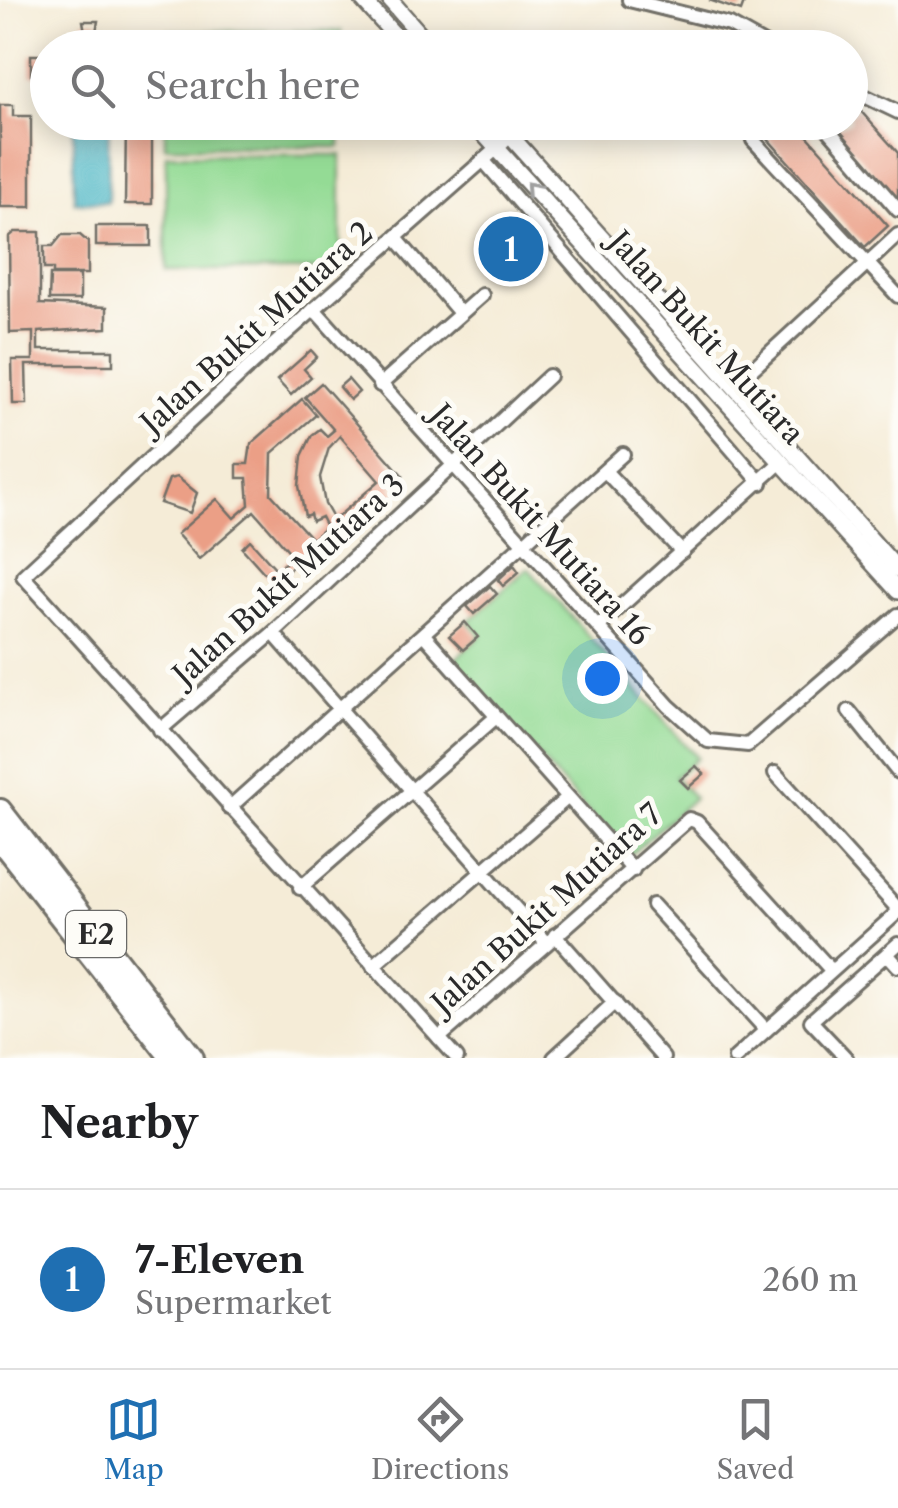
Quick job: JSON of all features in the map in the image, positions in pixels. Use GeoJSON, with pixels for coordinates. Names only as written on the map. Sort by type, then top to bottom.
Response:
{"type":"FeatureCollection","features":[{"type":"Feature","properties":{"kind":"highway","name":"E2"},"geometry":{"type":"LineString","coordinates":[[0,811],[192,1058]]}},
{"type":"Feature","properties":{"kind":"highway","name":"E2"},"geometry":{"type":"LineString","coordinates":[[0,838],[172,1058]]}},
{"type":"Feature","properties":{"kind":"street"},"geometry":{"type":"LineString","coordinates":[[363,0],[390,30]]}},
{"type":"Feature","properties":{"kind":"street"},"geometry":{"type":"LineString","coordinates":[[390,0],[416,30]]}},
{"type":"Feature","properties":{"kind":"street"},"geometry":{"type":"LineString","coordinates":[[629,0],[739,30]]}},
{"type":"Feature","properties":{"kind":"street"},"geometry":{"type":"LineString","coordinates":[[868,98],[898,112]]}},
{"type":"Feature","properties":{"kind":"street","name":"Jalan Bukit Mutiara"},"geometry":{"type":"LineString","coordinates":[[489,140],[898,590]]}},
{"type":"Feature","properties":{"kind":"street","name":"Jalan Bukit Mutiara 2"},"geometry":{"type":"LineString","coordinates":[[160,730],[25,582],[24,573],[507,140]]}},
{"type":"Feature","properties":{"kind":"street","name":"Jalan Bukit Mutiara"},"geometry":{"type":"LineString","coordinates":[[515,140],[898,570]]}},
{"type":"Feature","properties":{"kind":"street"},"geometry":{"type":"LineString","coordinates":[[753,140],[898,296]]}},
{"type":"Feature","properties":{"kind":"street"},"geometry":{"type":"LineString","coordinates":[[838,140],[898,210]]}},
{"type":"Feature","properties":{"kind":"street"},"geometry":{"type":"LineString","coordinates":[[483,160],[760,483]]}},
{"type":"Feature","properties":{"kind":"street"},"geometry":{"type":"LineString","coordinates":[[712,386],[736,384],[898,235]]}},
{"type":"Feature","properties":{"kind":"street"},"geometry":{"type":"LineString","coordinates":[[396,238],[460,313]]}},
{"type":"Feature","properties":{"kind":"street"},"geometry":{"type":"LineString","coordinates":[[380,385],[482,295]]}},
{"type":"Feature","properties":{"kind":"street"},"geometry":{"type":"LineString","coordinates":[[627,327],[658,298]]}},
{"type":"Feature","properties":{"kind":"street","name":"Jalan Bukit Mutiara 16"},"geometry":{"type":"LineString","coordinates":[[314,309],[669,706],[708,741],[748,745],[896,622]]}},
{"type":"Feature","properties":{"kind":"street","name":"Jalan Bukit Mutiara 3"},"geometry":{"type":"LineString","coordinates":[[160,730],[273,633],[549,376]]}},
{"type":"Feature","properties":{"kind":"street"},"geometry":{"type":"LineString","coordinates":[[736,384],[737,413]]}},
{"type":"Feature","properties":{"kind":"street"},"geometry":{"type":"LineString","coordinates":[[229,808],[624,454]]}},
{"type":"Feature","properties":{"kind":"street"},"geometry":{"type":"LineString","coordinates":[[600,626],[782,462]]}},
{"type":"Feature","properties":{"kind":"street"},"geometry":{"type":"LineString","coordinates":[[604,471],[682,552]]}},
{"type":"Feature","properties":{"kind":"street"},"geometry":{"type":"LineString","coordinates":[[273,633],[484,872],[615,1002],[663,1058]]}},
{"type":"Feature","properties":{"kind":"street"},"geometry":{"type":"LineString","coordinates":[[424,636],[633,870]]}},
{"type":"Feature","properties":{"kind":"street"},"geometry":{"type":"LineString","coordinates":[[849,711],[898,772]]}},
{"type":"Feature","properties":{"kind":"street"},"geometry":{"type":"LineString","coordinates":[[300,888],[496,718]]}},
{"type":"Feature","properties":{"kind":"street"},"geometry":{"type":"LineString","coordinates":[[160,730],[457,1058]]}},
{"type":"Feature","properties":{"kind":"street"},"geometry":{"type":"LineString","coordinates":[[735,1058],[898,911],[775,773]]}},
{"type":"Feature","properties":{"kind":"street"},"geometry":{"type":"LineString","coordinates":[[373,966],[567,798]]}},
{"type":"Feature","properties":{"kind":"street","name":"Jalan Bukit Mutiara 7"},"geometry":{"type":"LineString","coordinates":[[439,1038],[689,818],[698,822],[832,970]]}},
{"type":"Feature","properties":{"kind":"street"},"geometry":{"type":"LineString","coordinates":[[653,905],[766,1030]]}},
{"type":"Feature","properties":{"kind":"street"},"geometry":{"type":"LineString","coordinates":[[846,1058],[811,1021],[893,949],[898,966]]}},
{"type":"Feature","properties":{"kind":"street"},"geometry":{"type":"LineString","coordinates":[[554,1058],[615,1002]]}},
{"type":"Feature","properties":{"kind":"green space"},"geometry":{"type":"Polygon","coordinates":[[[165,140],[340,140],[340,147],[165,146],[165,140]]]}},
{"type":"Feature","properties":{"kind":"green space"},"geometry":{"type":"Polygon","coordinates":[[[166,154],[341,155],[341,270],[166,270],[166,154]]]}},
{"type":"Feature","properties":{"kind":"green space"},"geometry":{"type":"Polygon","coordinates":[[[528,568],[697,758],[675,777],[694,798],[628,857],[453,661],[481,636],[468,621],[528,568]]]}},
{"type":"Feature","properties":{"kind":"water"},"geometry":{"type":"Polygon","coordinates":[[[73,140],[109,140],[108,202],[74,202],[73,140]]]}},
{"type":"Feature","properties":{"kind":"building"},"geometry":{"type":"Polygon","coordinates":[[[709,0],[745,0],[741,11],[709,0]]]}},
{"type":"Feature","properties":{"kind":"building"},"geometry":{"type":"Polygon","coordinates":[[[83,21],[98,21],[96,30],[85,30],[83,21]]]}},
{"type":"Feature","properties":{"kind":"building"},"geometry":{"type":"Polygon","coordinates":[[[0,105],[13,105],[13,116],[30,116],[31,207],[0,207],[0,105]]]}},
{"type":"Feature","properties":{"kind":"building"},"geometry":{"type":"Polygon","coordinates":[[[868,119],[898,153],[898,201],[844,140],[868,140],[868,119]]]}},
{"type":"Feature","properties":{"kind":"building"},"geometry":{"type":"Polygon","coordinates":[[[126,140],[152,140],[152,204],[125,204],[126,140]]]}},
{"type":"Feature","properties":{"kind":"building"},"geometry":{"type":"Polygon","coordinates":[[[769,140],[811,140],[888,226],[865,247],[769,140]]]}},
{"type":"Feature","properties":{"kind":"building"},"geometry":{"type":"Polygon","coordinates":[[[96,226],[151,226],[151,246],[96,246],[96,226]]]}},
{"type":"Feature","properties":{"kind":"building"},"geometry":{"type":"Polygon","coordinates":[[[15,232],[40,232],[40,304],[107,307],[107,328],[38,332],[38,350],[113,350],[113,365],[26,365],[27,404],[13,404],[12,360],[33,360],[33,332],[10,333],[9,237],[15,232]]]}},
{"type":"Feature","properties":{"kind":"building"},"geometry":{"type":"Polygon","coordinates":[[[62,235],[80,235],[88,242],[88,274],[53,274],[53,269],[44,269],[44,246],[53,246],[62,235]]]}},
{"type":"Feature","properties":{"kind":"building"},"geometry":{"type":"Polygon","coordinates":[[[50,275],[80,275],[80,300],[49,300],[50,275]]]}},
{"type":"Feature","properties":{"kind":"building"},"geometry":{"type":"Polygon","coordinates":[[[311,350],[317,357],[304,369],[311,377],[291,395],[277,380],[311,350]]]}},
{"type":"Feature","properties":{"kind":"building"},"geometry":{"type":"Polygon","coordinates":[[[348,379],[359,392],[350,400],[339,387],[348,379]]]}},
{"type":"Feature","properties":{"kind":"building"},"geometry":{"type":"Polygon","coordinates":[[[321,383],[403,476],[391,487],[396,493],[307,572],[297,560],[276,586],[242,548],[250,540],[277,570],[293,556],[254,511],[199,559],[177,534],[217,499],[234,518],[249,505],[247,478],[237,478],[237,464],[248,464],[251,444],[302,399],[316,415],[272,453],[271,494],[312,539],[326,527],[321,517],[312,521],[310,514],[305,516],[299,486],[302,456],[312,435],[320,429],[327,436],[334,430],[305,397],[321,383]],[[340,436],[329,448],[320,477],[325,504],[334,520],[379,481],[340,436]]]}},
{"type":"Feature","properties":{"kind":"building"},"geometry":{"type":"Polygon","coordinates":[[[177,477],[197,493],[190,513],[160,503],[169,479],[177,477]]]}},
{"type":"Feature","properties":{"kind":"building"},"geometry":{"type":"Polygon","coordinates":[[[514,565],[519,572],[503,586],[498,580],[514,565]]]}},
{"type":"Feature","properties":{"kind":"building"},"geometry":{"type":"Polygon","coordinates":[[[490,586],[497,594],[474,614],[467,606],[490,586]]]}},
{"type":"Feature","properties":{"kind":"building"},"geometry":{"type":"Polygon","coordinates":[[[465,622],[478,637],[463,650],[449,636],[465,622]]]}},
{"type":"Feature","properties":{"kind":"building"},"geometry":{"type":"Polygon","coordinates":[[[696,766],[704,774],[688,788],[680,780],[696,766]]]}},
{"type":"Feature","properties":{"kind":"place","name":"7-Eleven"},"geometry":{"type":"Point","coordinates":[511,249]}}]}
